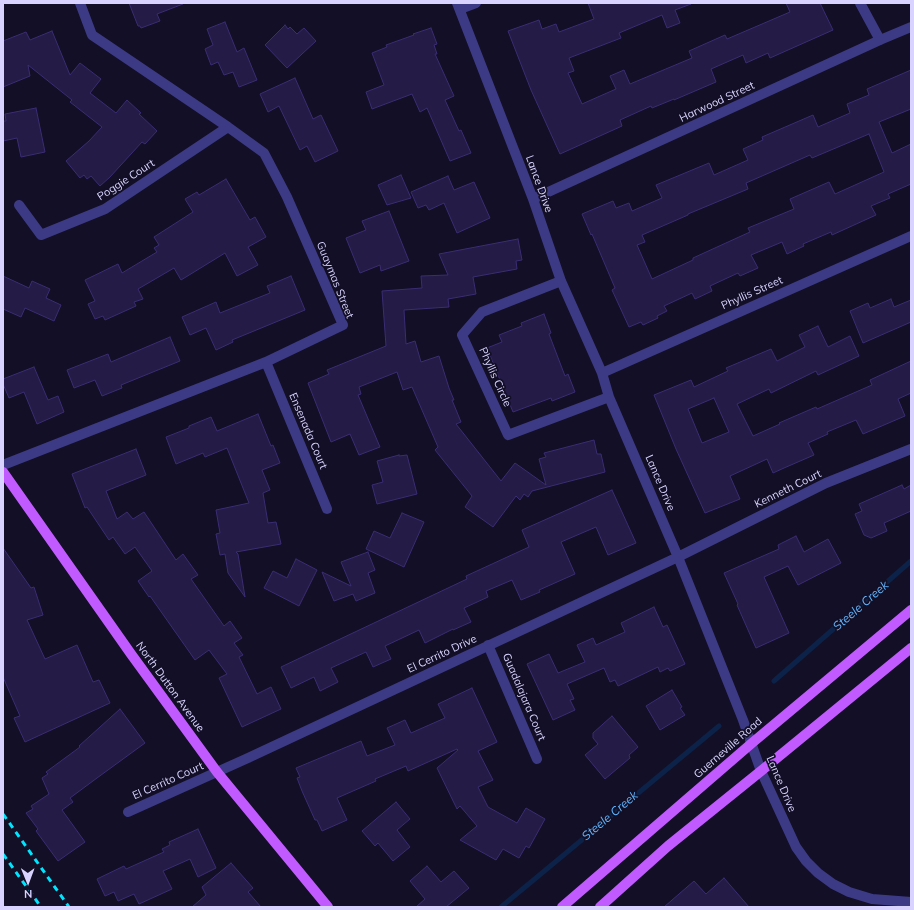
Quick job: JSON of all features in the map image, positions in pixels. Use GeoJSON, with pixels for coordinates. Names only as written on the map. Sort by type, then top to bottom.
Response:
{"type":"FeatureCollection","features":[{"type":"Feature","properties":{"kind":"main road","name":"North Dutton Avenue"},"geometry":{"type":"LineString","coordinates":[[3,472],[131,654],[217,772],[328,907]]}},
{"type":"Feature","properties":{"kind":"main road","name":"Guerneville Road"},"geometry":{"type":"LineString","coordinates":[[562,907],[752,743],[911,610]]}},
{"type":"Feature","properties":{"kind":"main road"},"geometry":{"type":"LineString","coordinates":[[600,907],[668,846],[911,648]]}},
{"type":"Feature","properties":{"kind":"street","name":"Guaymas Street"},"geometry":{"type":"LineString","coordinates":[[3,465],[266,362],[343,325],[287,196],[264,152],[92,35],[80,3]]}},
{"type":"Feature","properties":{"kind":"street"},"geometry":{"type":"LineString","coordinates":[[459,6],[476,3]]}},
{"type":"Feature","properties":{"kind":"street"},"geometry":{"type":"LineString","coordinates":[[860,3],[880,40]]}},
{"type":"Feature","properties":{"kind":"street","name":"Lance Drive"},"geometry":{"type":"LineString","coordinates":[[459,6],[533,200],[561,281],[602,373],[609,396],[678,557],[752,743],[761,771],[796,848],[818,873],[833,884],[871,903],[911,902]]}},
{"type":"Feature","properties":{"kind":"street","name":"Harwood Street"},"geometry":{"type":"LineString","coordinates":[[533,200],[911,27]]}},
{"type":"Feature","properties":{"kind":"street","name":"Poggie Court"},"geometry":{"type":"LineString","coordinates":[[19,205],[41,235],[105,209],[228,127]]}},
{"type":"Feature","properties":{"kind":"street","name":"Phyllis Street"},"geometry":{"type":"LineString","coordinates":[[602,373],[911,236]]}},
{"type":"Feature","properties":{"kind":"street","name":"Phyllis Circle"},"geometry":{"type":"LineString","coordinates":[[561,281],[482,312],[462,335],[508,435],[609,396]]}},
{"type":"Feature","properties":{"kind":"street","name":"Ensenada Court"},"geometry":{"type":"LineString","coordinates":[[266,362],[327,509]]}},
{"type":"Feature","properties":{"kind":"street","name":"Kenneth Court"},"geometry":{"type":"LineString","coordinates":[[678,557],[826,483],[911,449]]}},
{"type":"Feature","properties":{"kind":"street","name":"El Cerrito Drive"},"geometry":{"type":"LineString","coordinates":[[217,772],[678,557]]}},
{"type":"Feature","properties":{"kind":"street","name":"Guadalajara Court"},"geometry":{"type":"LineString","coordinates":[[488,645],[537,759]]}},
{"type":"Feature","properties":{"kind":"street","name":"El Cerrito Court"},"geometry":{"type":"LineString","coordinates":[[128,812],[217,772]]}},
{"type":"Feature","properties":{"kind":"building"},"geometry":{"type":"Polygon","coordinates":[[[129,3],[183,4],[157,14],[160,21],[141,28],[138,26],[129,3]]]}},
{"type":"Feature","properties":{"kind":"building"},"geometry":{"type":"Polygon","coordinates":[[[588,3],[691,4],[675,10],[680,23],[667,28],[662,15],[619,33],[621,38],[569,58],[574,71],[568,73],[582,104],[616,89],[610,76],[624,70],[630,84],[692,58],[689,51],[725,35],[727,39],[790,12],[786,3],[820,3],[833,30],[770,58],[768,53],[746,63],[743,55],[711,69],[716,82],[674,100],[652,108],[651,106],[620,120],[622,126],[560,154],[531,90],[508,31],[539,20],[542,29],[556,24],[559,32],[594,19],[588,3]]]}},
{"type":"Feature","properties":{"kind":"building"},"geometry":{"type":"Polygon","coordinates":[[[225,22],[237,52],[244,48],[257,80],[239,87],[233,72],[224,75],[218,62],[211,65],[205,49],[213,45],[207,29],[225,22]]]}},
{"type":"Feature","properties":{"kind":"building"},"geometry":{"type":"Polygon","coordinates":[[[285,25],[288,29],[290,27],[297,34],[304,28],[316,41],[287,68],[265,45],[285,25]]]}},
{"type":"Feature","properties":{"kind":"building"},"geometry":{"type":"Polygon","coordinates":[[[431,28],[437,44],[434,45],[437,54],[435,54],[454,96],[445,100],[471,153],[450,161],[427,108],[420,112],[412,94],[372,109],[366,92],[384,85],[372,53],[387,47],[386,45],[431,28]]]}},
{"type":"Feature","properties":{"kind":"building"},"geometry":{"type":"Polygon","coordinates":[[[52,31],[70,75],[80,63],[101,79],[90,93],[116,113],[127,100],[157,131],[145,144],[142,142],[100,186],[91,176],[87,179],[84,175],[80,178],[66,161],[89,141],[102,127],[70,102],[72,100],[28,65],[30,76],[3,87],[3,41],[26,32],[30,40],[52,31]]]}},
{"type":"Feature","properties":{"kind":"building"},"geometry":{"type":"Polygon","coordinates":[[[911,70],[911,109],[879,122],[892,153],[911,144],[911,184],[888,194],[890,198],[871,206],[876,215],[832,235],[831,232],[803,244],[804,246],[787,254],[782,242],[751,255],[758,268],[740,276],[738,273],[710,286],[712,291],[695,299],[692,293],[664,306],[667,311],[657,316],[658,318],[643,325],[641,322],[629,327],[612,290],[615,288],[582,214],[613,201],[616,208],[629,203],[632,211],[662,198],[656,185],[709,163],[714,175],[748,160],[743,149],[763,140],[762,137],[813,115],[818,127],[850,113],[847,104],[869,95],[867,89],[911,70]],[[869,134],[812,158],[810,155],[746,183],[748,189],[642,235],[645,242],[637,245],[652,279],[693,260],[693,258],[750,232],[748,228],[794,209],[790,199],[829,182],[835,194],[884,172],[869,134]]]}},
{"type":"Feature","properties":{"kind":"building"},"geometry":{"type":"Polygon","coordinates":[[[295,78],[313,119],[321,115],[338,151],[315,162],[307,146],[300,150],[279,106],[268,112],[260,94],[295,78]]]}},
{"type":"Feature","properties":{"kind":"building"},"geometry":{"type":"Polygon","coordinates":[[[36,108],[45,152],[21,157],[17,138],[3,141],[3,121],[6,121],[5,114],[36,108]]]}},
{"type":"Feature","properties":{"kind":"building"},"geometry":{"type":"Polygon","coordinates":[[[401,175],[411,198],[387,205],[378,185],[401,175]]]}},
{"type":"Feature","properties":{"kind":"building"},"geometry":{"type":"Polygon","coordinates":[[[448,176],[454,190],[474,182],[490,218],[457,233],[444,203],[429,210],[426,205],[418,208],[411,192],[448,176]]]}},
{"type":"Feature","properties":{"kind":"building"},"geometry":{"type":"Polygon","coordinates":[[[226,179],[250,220],[255,217],[266,237],[248,247],[258,265],[237,276],[225,253],[181,280],[174,268],[138,289],[143,299],[134,302],[136,306],[105,320],[103,316],[95,319],[88,304],[95,301],[85,280],[118,264],[122,273],[157,252],[154,248],[159,245],[154,237],[193,212],[185,199],[197,192],[199,195],[226,179]]]}},
{"type":"Feature","properties":{"kind":"building"},"geometry":{"type":"Polygon","coordinates":[[[389,211],[409,261],[381,271],[380,265],[360,273],[346,238],[366,230],[362,221],[389,211]]]}},
{"type":"Feature","properties":{"kind":"building"},"geometry":{"type":"Polygon","coordinates":[[[518,239],[522,260],[516,261],[517,269],[473,277],[476,294],[448,299],[449,307],[404,310],[406,344],[415,341],[421,362],[439,356],[454,400],[452,400],[461,422],[456,424],[501,481],[515,463],[546,485],[539,459],[546,457],[544,453],[594,440],[597,454],[601,454],[605,472],[532,491],[528,497],[524,494],[520,500],[516,496],[493,527],[465,507],[472,496],[435,450],[438,447],[412,387],[403,390],[397,372],[359,387],[361,394],[358,395],[380,447],[359,455],[350,434],[331,442],[308,383],[329,374],[327,370],[386,346],[382,291],[422,288],[421,276],[448,275],[439,254],[518,239]]]}},
{"type":"Feature","properties":{"kind":"building"},"geometry":{"type":"Polygon","coordinates":[[[3,276],[29,288],[32,281],[50,289],[46,298],[61,305],[54,321],[25,308],[21,317],[3,309],[3,276]]]}},
{"type":"Feature","properties":{"kind":"building"},"geometry":{"type":"Polygon","coordinates":[[[291,276],[305,310],[232,340],[233,342],[216,350],[206,328],[190,335],[182,317],[216,302],[220,313],[270,293],[267,286],[291,276]]]}},
{"type":"Feature","properties":{"kind":"building"},"geometry":{"type":"Polygon","coordinates":[[[891,299],[894,307],[911,300],[911,322],[863,343],[850,311],[868,303],[870,308],[891,299]]]}},
{"type":"Feature","properties":{"kind":"building"},"geometry":{"type":"Polygon","coordinates":[[[544,314],[551,333],[549,334],[565,376],[568,374],[575,392],[552,401],[551,398],[513,412],[487,348],[502,342],[499,335],[522,326],[521,323],[544,314]]]}},
{"type":"Feature","properties":{"kind":"building"},"geometry":{"type":"Polygon","coordinates":[[[818,326],[828,347],[850,336],[859,356],[818,375],[816,371],[771,393],[769,389],[737,404],[753,436],[816,407],[817,409],[872,385],[870,380],[911,361],[911,393],[898,399],[905,416],[863,434],[856,420],[827,432],[828,434],[808,443],[814,455],[773,473],[767,459],[730,476],[740,499],[705,513],[676,449],[654,395],[691,380],[694,387],[728,371],[726,368],[771,349],[777,361],[805,347],[799,335],[818,326]],[[714,398],[688,409],[702,443],[729,432],[714,398]]]}},
{"type":"Feature","properties":{"kind":"building"},"geometry":{"type":"Polygon","coordinates":[[[170,337],[180,361],[121,385],[122,388],[102,396],[95,380],[74,388],[67,370],[108,354],[111,362],[170,337]]]}},
{"type":"Feature","properties":{"kind":"building"},"geometry":{"type":"Polygon","coordinates":[[[34,367],[48,400],[58,396],[64,412],[37,424],[24,392],[9,398],[3,384],[3,379],[34,367]]]}},
{"type":"Feature","properties":{"kind":"building"},"geometry":{"type":"Polygon","coordinates":[[[258,414],[271,446],[273,445],[280,463],[262,470],[270,490],[263,493],[268,523],[276,522],[281,544],[236,552],[238,554],[245,597],[228,573],[225,554],[220,555],[216,534],[220,533],[216,510],[249,503],[227,448],[205,457],[203,453],[176,464],[166,437],[211,417],[217,431],[258,414]]]}},
{"type":"Feature","properties":{"kind":"building"},"geometry":{"type":"Polygon","coordinates":[[[136,449],[146,475],[106,491],[117,519],[127,512],[133,519],[144,512],[176,560],[183,554],[198,575],[191,579],[224,626],[230,621],[242,638],[234,643],[243,655],[239,657],[257,694],[271,687],[281,709],[242,727],[219,678],[227,674],[209,650],[195,660],[138,581],[152,571],[135,547],[125,554],[113,537],[109,540],[87,507],[85,508],[72,474],[136,449]]]}},
{"type":"Feature","properties":{"kind":"building"},"geometry":{"type":"Polygon","coordinates":[[[399,455],[407,455],[417,494],[377,504],[372,485],[383,482],[377,461],[399,455]]]}},
{"type":"Feature","properties":{"kind":"building"},"geometry":{"type":"Polygon","coordinates":[[[902,485],[904,489],[911,485],[911,511],[884,523],[887,531],[871,538],[864,535],[855,514],[862,511],[859,504],[902,485]]]}},
{"type":"Feature","properties":{"kind":"building"},"geometry":{"type":"Polygon","coordinates":[[[612,490],[636,543],[608,555],[596,527],[561,542],[575,574],[539,590],[540,592],[521,600],[512,580],[486,591],[488,597],[464,608],[471,622],[425,643],[419,630],[385,646],[391,659],[373,667],[366,652],[331,668],[338,682],[320,691],[314,677],[291,688],[281,667],[467,579],[466,576],[529,547],[522,530],[612,490]]]}},
{"type":"Feature","properties":{"kind":"building"},"geometry":{"type":"Polygon","coordinates":[[[402,513],[424,522],[404,567],[366,549],[374,531],[390,538],[402,513]]]}},
{"type":"Feature","properties":{"kind":"building"},"geometry":{"type":"Polygon","coordinates":[[[796,536],[804,552],[828,539],[841,563],[798,585],[788,566],[764,577],[789,633],[756,648],[724,573],[779,549],[778,545],[796,536]]]}},
{"type":"Feature","properties":{"kind":"building"},"geometry":{"type":"Polygon","coordinates":[[[3,548],[31,588],[34,587],[43,615],[27,620],[45,659],[77,645],[93,682],[99,680],[110,703],[25,742],[14,718],[20,716],[3,677],[3,548]]]}},
{"type":"Feature","properties":{"kind":"building"},"geometry":{"type":"Polygon","coordinates":[[[368,552],[375,570],[368,573],[375,593],[356,601],[353,594],[334,601],[322,572],[351,586],[341,562],[368,552]]]}},
{"type":"Feature","properties":{"kind":"building"},"geometry":{"type":"Polygon","coordinates":[[[296,559],[317,570],[299,606],[264,588],[273,571],[287,578],[296,559]]]}},
{"type":"Feature","properties":{"kind":"building"},"geometry":{"type":"Polygon","coordinates":[[[654,607],[663,627],[667,625],[685,664],[670,671],[668,668],[660,672],[658,667],[618,686],[615,680],[610,682],[604,668],[567,684],[574,699],[570,700],[575,710],[553,720],[527,664],[549,654],[558,673],[585,662],[577,645],[593,638],[596,645],[625,632],[621,623],[654,607]]]}},
{"type":"Feature","properties":{"kind":"building"},"geometry":{"type":"Polygon","coordinates":[[[472,688],[497,742],[478,751],[493,780],[478,787],[488,807],[517,823],[526,808],[545,819],[529,848],[526,846],[519,858],[503,849],[496,860],[460,840],[477,826],[460,806],[457,809],[437,768],[458,750],[457,749],[408,771],[406,766],[375,779],[376,781],[337,798],[347,820],[322,831],[317,820],[315,820],[302,791],[297,778],[300,777],[296,768],[361,741],[367,756],[395,745],[387,728],[405,720],[411,733],[445,718],[438,704],[472,688]]]}},
{"type":"Feature","properties":{"kind":"building"},"geometry":{"type":"Polygon","coordinates":[[[672,690],[682,707],[680,708],[685,715],[660,730],[646,706],[672,690]]]}},
{"type":"Feature","properties":{"kind":"building"},"geometry":{"type":"Polygon","coordinates":[[[120,709],[145,743],[70,798],[73,802],[62,810],[85,842],[58,861],[36,831],[38,829],[26,813],[33,809],[31,806],[49,794],[42,778],[48,774],[46,772],[80,747],[79,746],[120,709]]]}},
{"type":"Feature","properties":{"kind":"building"},"geometry":{"type":"Polygon","coordinates":[[[612,716],[638,747],[629,755],[630,758],[605,779],[585,755],[598,744],[593,738],[593,733],[612,716]]]}},
{"type":"Feature","properties":{"kind":"building"},"geometry":{"type":"Polygon","coordinates":[[[396,802],[410,819],[397,830],[410,847],[393,861],[378,843],[375,846],[362,831],[396,802]]]}},
{"type":"Feature","properties":{"kind":"building"},"geometry":{"type":"Polygon","coordinates":[[[198,829],[216,868],[198,877],[190,859],[163,871],[172,889],[139,904],[134,894],[118,901],[114,892],[105,896],[97,879],[124,866],[126,869],[164,852],[162,849],[170,845],[169,842],[198,829]]]}},
{"type":"Feature","properties":{"kind":"building"},"geometry":{"type":"Polygon","coordinates":[[[231,863],[253,888],[248,892],[261,907],[192,907],[206,895],[202,887],[231,863]]]}},
{"type":"Feature","properties":{"kind":"building"},"geometry":{"type":"Polygon","coordinates":[[[427,866],[441,882],[454,871],[469,888],[446,907],[416,907],[425,899],[410,881],[427,866]]]}},
{"type":"Feature","properties":{"kind":"building"},"geometry":{"type":"Polygon","coordinates":[[[724,878],[749,907],[664,907],[694,881],[706,894],[724,878]]]}},
{"type":"Feature","properties":{"kind":"waterway","name":"Steele Creek"},"geometry":{"type":"LineString","coordinates":[[774,681],[911,561]]}},
{"type":"Feature","properties":{"kind":"waterway","name":"Steele Creek"},"geometry":{"type":"LineString","coordinates":[[501,907],[719,726]]}},
{"type":"Feature","properties":{"kind":"railway"},"geometry":{"type":"LineString","coordinates":[[3,814],[69,907]]}},
{"type":"Feature","properties":{"kind":"railway"},"geometry":{"type":"LineString","coordinates":[[3,854],[41,907]]}}]}
